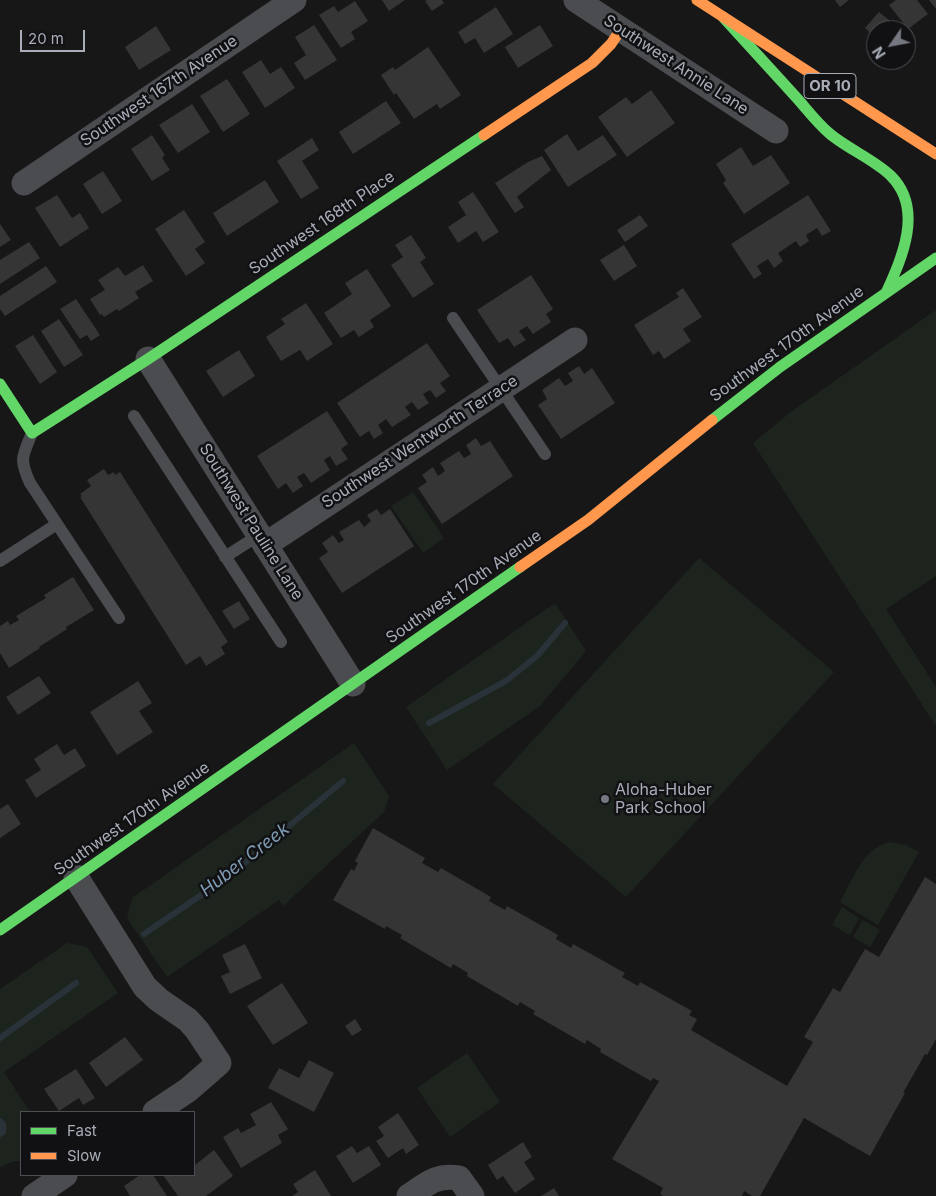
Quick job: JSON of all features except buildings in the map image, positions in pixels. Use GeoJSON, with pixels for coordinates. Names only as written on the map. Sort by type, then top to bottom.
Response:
{"type":"FeatureCollection","features":[{"type":"Feature","properties":{"kind":"main road","name":"OR 10"},"geometry":{"type":"LineString","coordinates":[[697,0],[936,154]]}},
{"type":"Feature","properties":{"kind":"main road"},"geometry":{"type":"LineString","coordinates":[[723,17],[829,133],[891,175],[899,183],[905,195],[908,208],[907,238],[899,265],[886,293]]}},
{"type":"Feature","properties":{"kind":"main road","name":"Southwest 168th Place"},"geometry":{"type":"LineString","coordinates":[[32,433],[148,359],[592,63],[611,44],[621,29]]}},
{"type":"Feature","properties":{"kind":"main road","name":"Southwest 170th Avenue"},"geometry":{"type":"LineString","coordinates":[[0,930],[588,520],[780,367],[936,258]]}},
{"type":"Feature","properties":{"kind":"main road"},"geometry":{"type":"LineString","coordinates":[[0,384],[32,433]]}},
{"type":"Feature","properties":{"kind":"street","name":"Southwest 167th Avenue"},"geometry":{"type":"LineString","coordinates":[[24,182],[294,0]]}},
{"type":"Feature","properties":{"kind":"street","name":"Southwest Annie Lane"},"geometry":{"type":"LineString","coordinates":[[576,0],[776,131]]}},
{"type":"Feature","properties":{"kind":"street","name":"Southwest Wentworth Terrace"},"geometry":{"type":"LineString","coordinates":[[262,540],[575,340]]}},
{"type":"Feature","properties":{"kind":"street","name":"Southwest Pauline Lane"},"geometry":{"type":"LineString","coordinates":[[148,359],[353,684]]}},
{"type":"Feature","properties":{"kind":"street"},"geometry":{"type":"LineString","coordinates":[[76,877],[146,987],[159,1000],[188,1020],[219,1063],[188,1090],[157,1111]]}},
{"type":"Feature","properties":{"kind":"street"},"geometry":{"type":"LineString","coordinates":[[34,1196],[64,1176]]}},
{"type":"Feature","properties":{"kind":"street"},"geometry":{"type":"LineString","coordinates":[[409,1196],[429,1182],[448,1176],[459,1178],[472,1196]]}},
{"type":"Feature","properties":{"kind":"lane"},"geometry":{"type":"LineString","coordinates":[[453,318],[545,454]]}},
{"type":"Feature","properties":{"kind":"lane"},"geometry":{"type":"LineString","coordinates":[[134,416],[281,642]]}},
{"type":"Feature","properties":{"kind":"lane"},"geometry":{"type":"LineString","coordinates":[[32,433],[22,457],[23,468],[30,484],[119,618]]}},
{"type":"Feature","properties":{"kind":"lane"},"geometry":{"type":"LineString","coordinates":[[0,561],[57,524]]}},
{"type":"Feature","properties":{"kind":"lane"},"geometry":{"type":"LineString","coordinates":[[225,557],[262,540]]}},
{"type":"Feature","properties":{"kind":"shaded area"},"geometry":{"type":"Polygon","coordinates":[[[936,310],[936,576],[886,609],[936,687],[936,726],[753,443],[792,411],[936,310]]]}},
{"type":"Feature","properties":{"kind":"shaded area"},"geometry":{"type":"Polygon","coordinates":[[[413,492],[444,538],[423,553],[391,506],[413,492]]]}},
{"type":"Feature","properties":{"kind":"shaded area"},"geometry":{"type":"Polygon","coordinates":[[[699,558],[834,672],[626,897],[493,784],[699,558]]]}},
{"type":"Feature","properties":{"kind":"shaded area"},"geometry":{"type":"Polygon","coordinates":[[[555,603],[586,651],[540,706],[447,770],[406,707],[555,603]]]}},
{"type":"Feature","properties":{"kind":"shaded area"},"geometry":{"type":"Polygon","coordinates":[[[354,743],[389,796],[384,812],[283,906],[279,900],[167,977],[127,918],[132,898],[354,743]]]}},
{"type":"Feature","properties":{"kind":"shaded area"},"geometry":{"type":"Polygon","coordinates":[[[889,842],[906,845],[919,852],[878,925],[840,902],[865,858],[880,845],[889,842]]]}},
{"type":"Feature","properties":{"kind":"shaded area"},"geometry":{"type":"Polygon","coordinates":[[[842,907],[859,918],[850,935],[832,925],[842,907]]]}},
{"type":"Feature","properties":{"kind":"shaded area"},"geometry":{"type":"Polygon","coordinates":[[[863,920],[880,930],[870,947],[853,937],[863,920]]]}},
{"type":"Feature","properties":{"kind":"shaded area"},"geometry":{"type":"Polygon","coordinates":[[[67,943],[87,947],[118,993],[4,1072],[29,1111],[20,1111],[20,1161],[0,1167],[0,989],[67,943]]]}},
{"type":"Feature","properties":{"kind":"shaded area"},"geometry":{"type":"Polygon","coordinates":[[[467,1053],[500,1102],[450,1137],[417,1088],[467,1053]]]}},
{"type":"Feature","properties":{"kind":"waterway","name":"Huber Creek"},"geometry":{"type":"LineString","coordinates":[[429,723],[506,681],[538,655],[565,623]]}},
{"type":"Feature","properties":{"kind":"waterway","name":"Huber Creek"},"geometry":{"type":"LineString","coordinates":[[144,934],[229,876],[343,781]]}},
{"type":"Feature","properties":{"kind":"waterway","name":"Huber Creek"},"geometry":{"type":"LineString","coordinates":[[0,1038],[76,983]]}},
{"type":"Feature","properties":{"kind":"waterway","name":"Huber Creek"},"geometry":{"type":"LineString","coordinates":[[0,1121],[3,1124],[3,1132],[0,1134]]}},
{"type":"Feature","properties":{"kind":"traffic: fast"},"geometry":{"type":"LineString","coordinates":[[723,17],[824,129],[884,170],[901,189],[906,203],[908,218],[907,234],[898,265],[886,293]]}},
{"type":"Feature","properties":{"kind":"traffic: fast"},"geometry":{"type":"LineString","coordinates":[[0,384],[32,433],[148,359],[484,135]]}},
{"type":"Feature","properties":{"kind":"traffic: fast"},"geometry":{"type":"LineString","coordinates":[[712,420],[780,367],[936,258]]}},
{"type":"Feature","properties":{"kind":"traffic: fast"},"geometry":{"type":"LineString","coordinates":[[0,930],[520,567]]}},
{"type":"Feature","properties":{"kind":"traffic: slow"},"geometry":{"type":"LineString","coordinates":[[697,0],[936,154]]}},
{"type":"Feature","properties":{"kind":"traffic: slow"},"geometry":{"type":"LineString","coordinates":[[484,135],[592,63],[611,44],[621,29]]}},
{"type":"Feature","properties":{"kind":"traffic: slow"},"geometry":{"type":"LineString","coordinates":[[520,567],[588,520],[712,420]]}},
{"type":"Feature","properties":{"kind":"place","name":"Aloha-Huber Park School"},"geometry":{"type":"Point","coordinates":[605,799]}}]}
